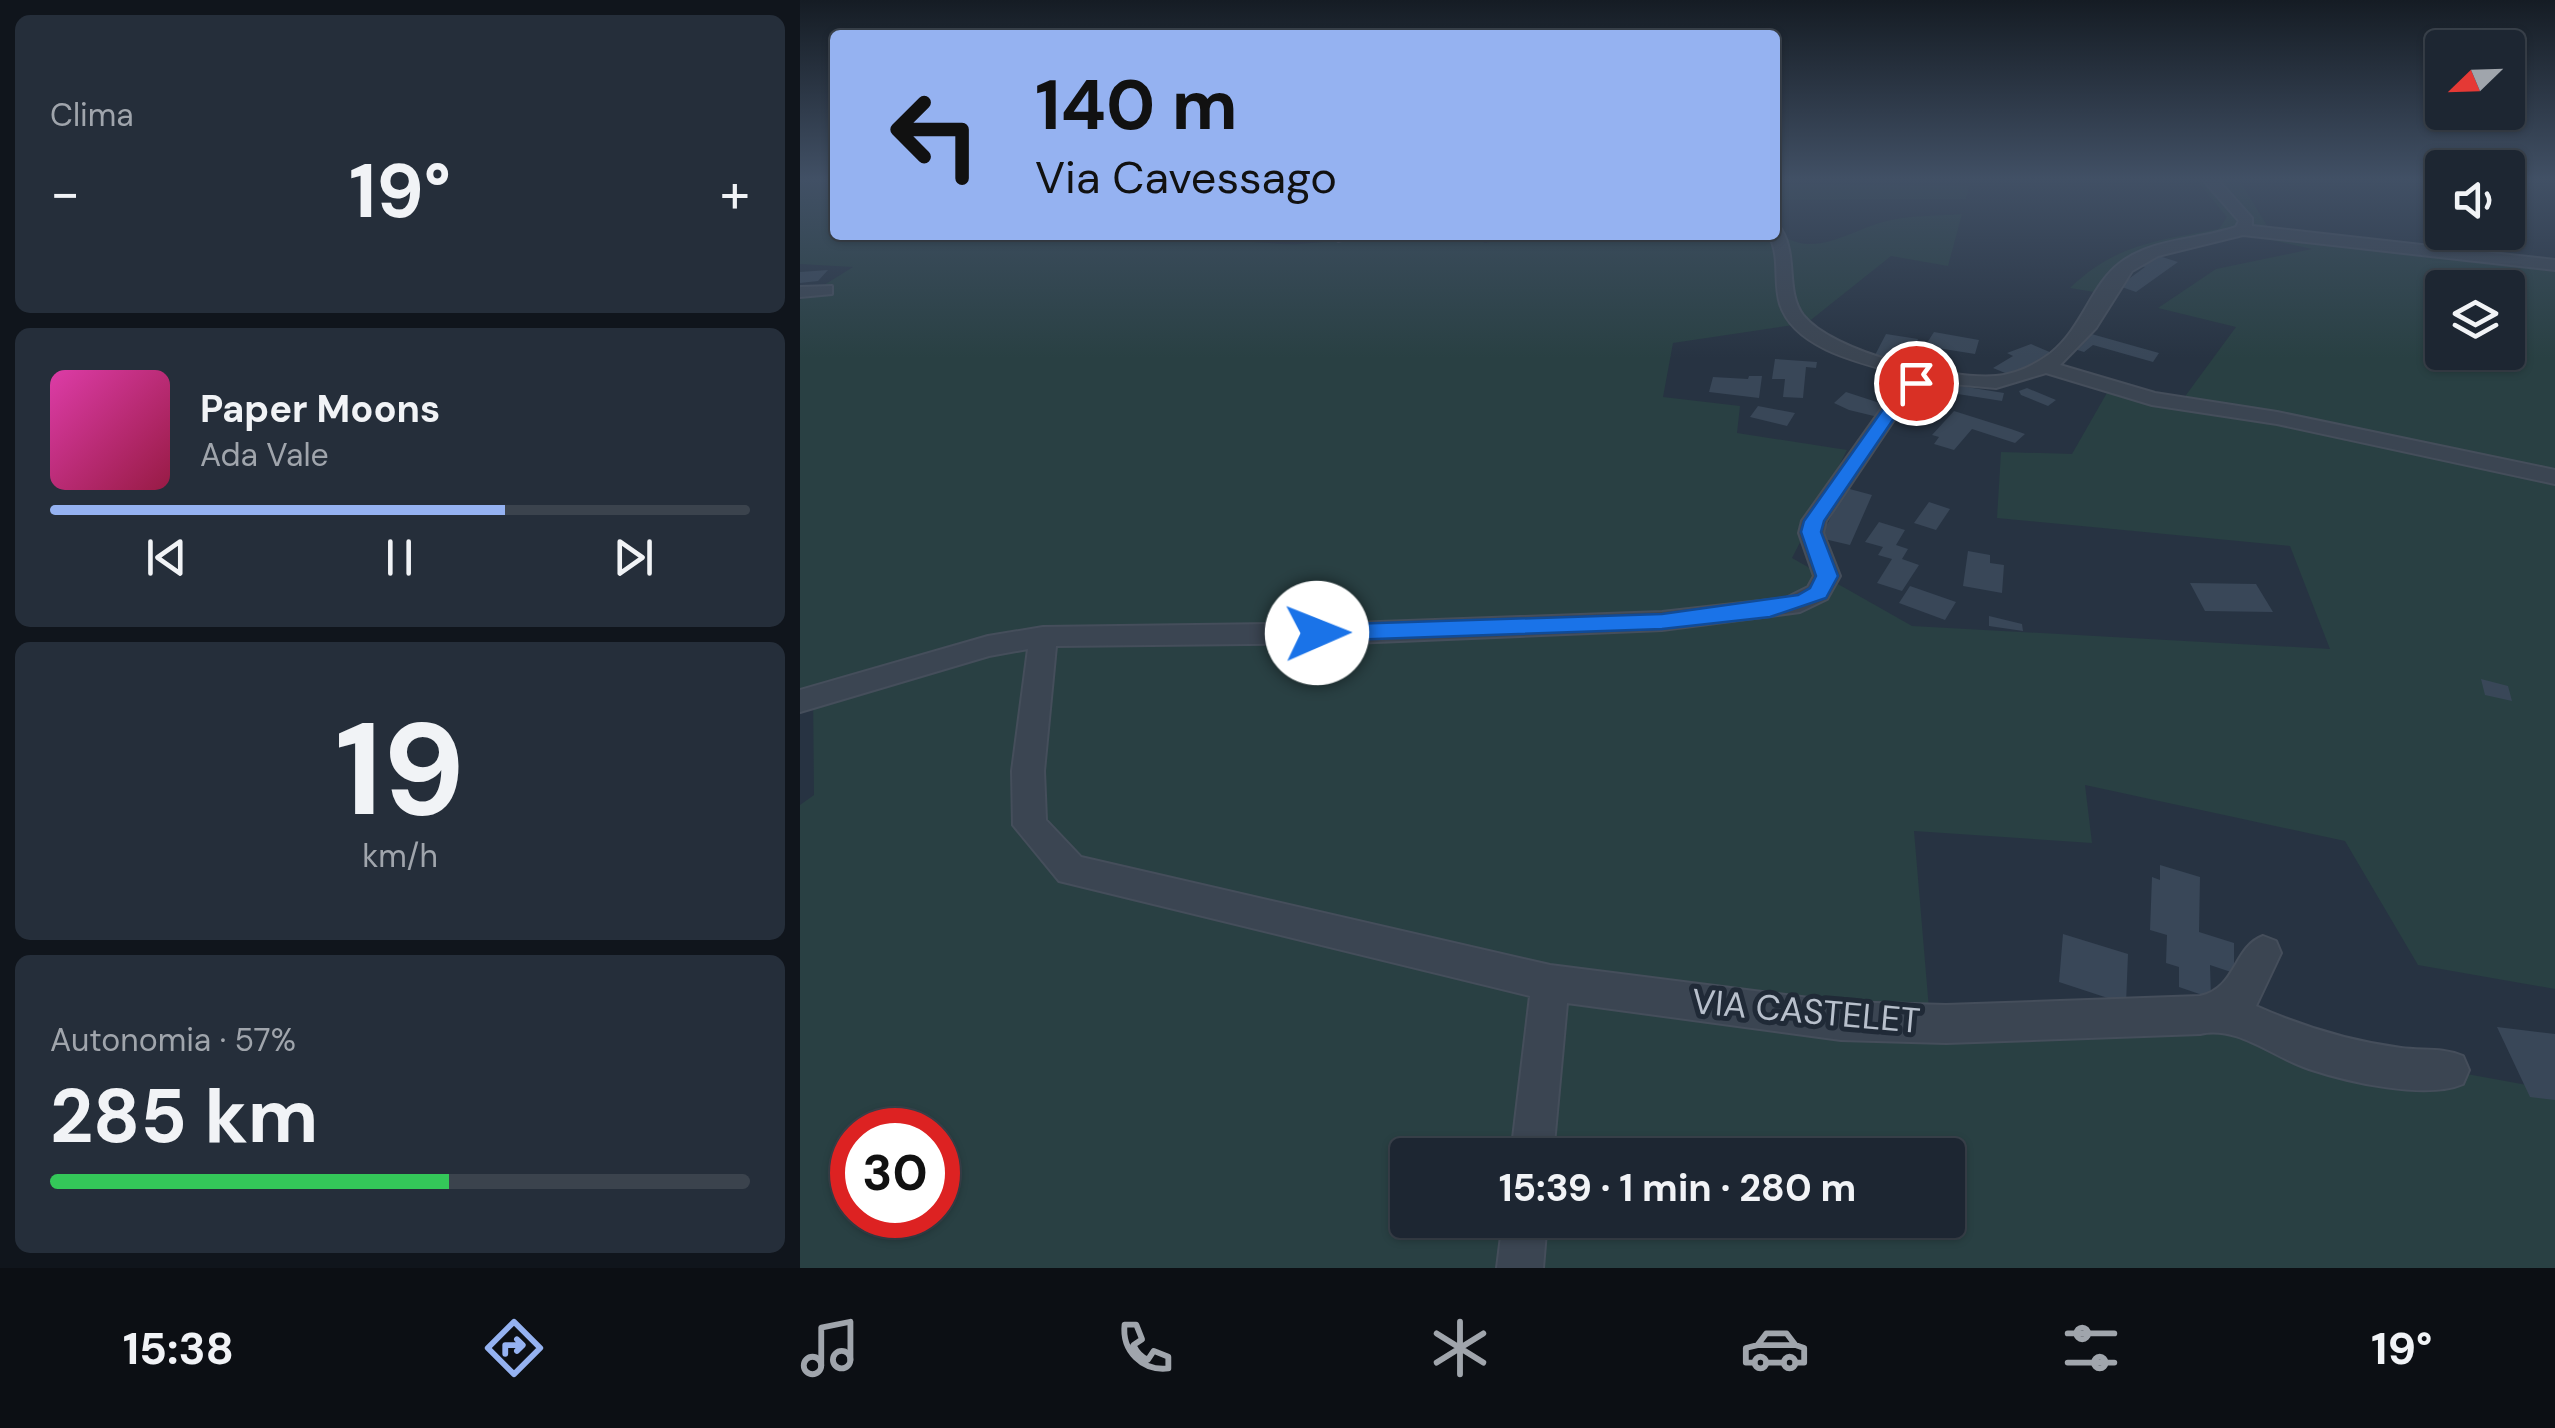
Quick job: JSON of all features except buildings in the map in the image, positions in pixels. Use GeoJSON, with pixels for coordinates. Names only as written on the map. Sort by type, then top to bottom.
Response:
{"type":"FeatureCollection","features":[{"type":"Feature","properties":{"kind":"street"},"geometry":{"type":"LineString","coordinates":[[1781,239],[1787,302],[1797,322],[1821,339],[1927,375],[1999,385],[2044,366],[2091,322],[2105,290],[2138,258],[2208,239]]}},
{"type":"Feature","properties":{"kind":"street"},"geometry":{"type":"LineString","coordinates":[[2324,239],[2555,265]]}},
{"type":"Feature","properties":{"kind":"street"},"geometry":{"type":"LineString","coordinates":[[800,292],[826,290]]}},
{"type":"Feature","properties":{"kind":"street"},"geometry":{"type":"LineString","coordinates":[[2044,366],[2152,399],[2277,418],[2555,477]]}},
{"type":"Feature","properties":{"kind":"street"},"geometry":{"type":"LineString","coordinates":[[800,701],[988,646],[1043,637],[1352,633],[1662,622],[1791,606],[1818,593],[1827,576],[1811,532],[1814,521],[1897,401],[1927,375]]}},
{"type":"Feature","properties":{"kind":"street","name":"VIA CASTELET"},"geometry":{"type":"LineString","coordinates":[[1043,637],[1028,771],[1030,826],[1071,870],[1550,983],[1841,1021],[1946,1024],[2224,1011]]}},
{"type":"Feature","properties":{"kind":"street"},"geometry":{"type":"LineString","coordinates":[[2224,1011],[2240,1000],[2262,953]]}},
{"type":"Feature","properties":{"kind":"street"},"geometry":{"type":"LineString","coordinates":[[1534,1138],[1550,983]]}},
{"type":"Feature","properties":{"kind":"street"},"geometry":{"type":"LineString","coordinates":[[2224,1011],[2310,1050],[2403,1069],[2450,1070]]}},
{"type":"Feature","properties":{"kind":"street"},"geometry":{"type":"LineString","coordinates":[[1520,1268],[1523,1238]]}},
{"type":"Feature","properties":{"kind":"green space"},"geometry":{"type":"Polygon","coordinates":[[[800,239],[1246,240],[1293,244],[1341,240],[1485,243],[1790,239],[1817,244],[1837,239],[1955,239],[1948,266],[1891,256],[1807,323],[1673,343],[1663,397],[1740,406],[1737,433],[1847,450],[1792,558],[1912,626],[2330,649],[2290,546],[1997,518],[2001,452],[2072,454],[2108,391],[2178,406],[2236,327],[2158,308],[2216,269],[2312,249],[2267,239],[2360,239],[2425,246],[2425,250],[2555,261],[2555,989],[2418,965],[2345,841],[2085,785],[2092,843],[1914,831],[1929,1009],[2237,1032],[2555,1090],[2555,1268],[800,1268],[800,805],[814,795],[813,689],[800,692],[800,300],[853,267],[800,264],[800,239]]]}},
{"type":"Feature","properties":{"kind":"green space"},"geometry":{"type":"Polygon","coordinates":[[[2167,239],[2215,239],[2159,249],[2116,267],[2094,292],[2070,288],[2104,262],[2139,246],[2167,239]]]}},
{"type":"Feature","properties":{"kind":"route"},"geometry":{"type":"LineString","coordinates":[[1317,633],[1662,622],[1791,606],[1818,593],[1827,576],[1811,532],[1814,521],[1897,401],[1916,383]]}}]}
